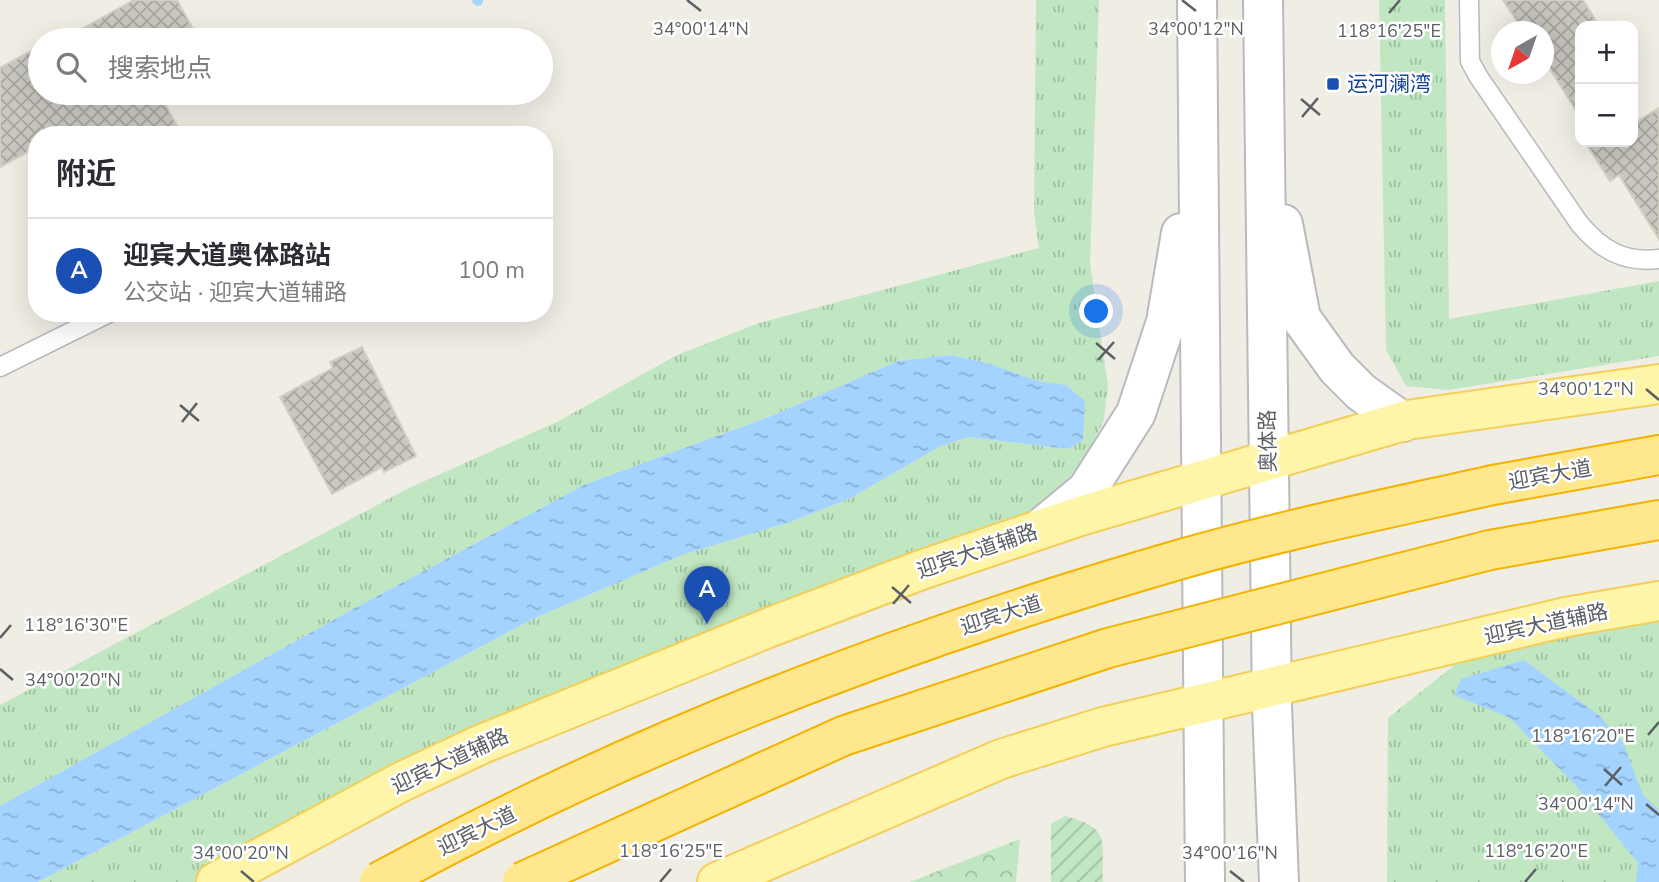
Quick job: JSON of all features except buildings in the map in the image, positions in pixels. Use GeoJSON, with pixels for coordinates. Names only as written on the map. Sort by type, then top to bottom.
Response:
{"type":"FeatureCollection","features":[{"type":"Feature","properties":{"kind":"highway","name":"迎宾大道"},"geometry":{"type":"LineString","coordinates":[[379,882],[453,841],[682,734],[898,650],[1073,592],[1202,554],[1467,491],[1659,455]]}},
{"type":"Feature","properties":{"kind":"highway"},"geometry":{"type":"LineString","coordinates":[[522,882],[844,736],[1108,648],[1490,550],[1659,520]]}},
{"type":"Feature","properties":{"kind":"main road"},"geometry":{"type":"LineString","coordinates":[[1197,0],[1205,882]]}},
{"type":"Feature","properties":{"kind":"main road","name":"奥体路"},"geometry":{"type":"LineString","coordinates":[[1263,0],[1272,687],[1279,882]]}},
{"type":"Feature","properties":{"kind":"main road"},"geometry":{"type":"LineString","coordinates":[[1263,124],[1301,318],[1336,368],[1361,392],[1403,422]]}},
{"type":"Feature","properties":{"kind":"main road"},"geometry":{"type":"LineString","coordinates":[[1038,530],[1087,490],[1136,413],[1166,322],[1198,127]]}},
{"type":"Feature","properties":{"kind":"main road","name":"迎宾大道辅路"},"geometry":{"type":"LineString","coordinates":[[216,882],[401,782],[482,744],[773,625],[921,570],[1038,530],[1403,422],[1659,384]]}},
{"type":"Feature","properties":{"kind":"main road","name":"迎宾大道辅路"},"geometry":{"type":"LineString","coordinates":[[718,882],[1000,759],[1102,727],[1566,617],[1659,601]]}},
{"type":"Feature","properties":{"kind":"lane"},"geometry":{"type":"LineString","coordinates":[[1469,0],[1470,61],[1579,223],[1607,251],[1627,259],[1659,259]]}},
{"type":"Feature","properties":{"kind":"lane"},"geometry":{"type":"LineString","coordinates":[[0,367],[91,322]]}},
{"type":"Feature","properties":{"kind":"green space"},"geometry":{"type":"Polygon","coordinates":[[[1036,0],[1099,0],[1090,263],[1108,386],[1104,420],[1083,462],[1013,536],[566,708],[251,882],[38,882],[533,619],[682,555],[793,521],[849,499],[939,447],[968,437],[1068,449],[1083,440],[1085,402],[1066,385],[1038,381],[987,363],[950,355],[898,361],[769,417],[586,484],[353,609],[0,806],[0,705],[409,488],[557,422],[677,355],[759,323],[1039,248],[1034,212],[1036,0]]]}},
{"type":"Feature","properties":{"kind":"green space"},"geometry":{"type":"Polygon","coordinates":[[[1379,0],[1445,0],[1449,319],[1659,281],[1659,356],[1448,390],[1406,386],[1386,350],[1379,0]]]}},
{"type":"Feature","properties":{"kind":"green space"},"geometry":{"type":"Polygon","coordinates":[[[1659,585],[1659,882],[1387,882],[1388,718],[1526,608],[1659,585]]]}},
{"type":"Feature","properties":{"kind":"green space"},"geometry":{"type":"Polygon","coordinates":[[[1065,816],[1090,825],[1097,831],[1103,846],[1103,882],[1051,882],[1051,824],[1065,816]]]}},
{"type":"Feature","properties":{"kind":"green space"},"geometry":{"type":"Polygon","coordinates":[[[1020,839],[1016,882],[910,882],[1020,839]]]}},
{"type":"Feature","properties":{"kind":"water"},"geometry":{"type":"Polygon","coordinates":[[[950,355],[987,363],[1038,381],[1066,385],[1085,401],[1083,440],[1068,449],[968,437],[939,447],[849,499],[793,521],[682,555],[533,619],[38,882],[0,882],[0,806],[353,609],[586,484],[769,417],[898,361],[950,355]]]}},
{"type":"Feature","properties":{"kind":"water"},"geometry":{"type":"Polygon","coordinates":[[[1524,660],[1600,716],[1623,743],[1643,795],[1659,810],[1659,882],[1636,882],[1638,863],[1576,786],[1510,718],[1454,695],[1461,679],[1524,660]]]}},
{"type":"Feature","properties":{"kind":"place","name":"运河澜湾"},"geometry":{"type":"Point","coordinates":[1333,84]}},
{"type":"Feature","properties":{"kind":"place","name":"迎宾大道奥体路站"},"geometry":{"type":"Point","coordinates":[707,624]}}]}
